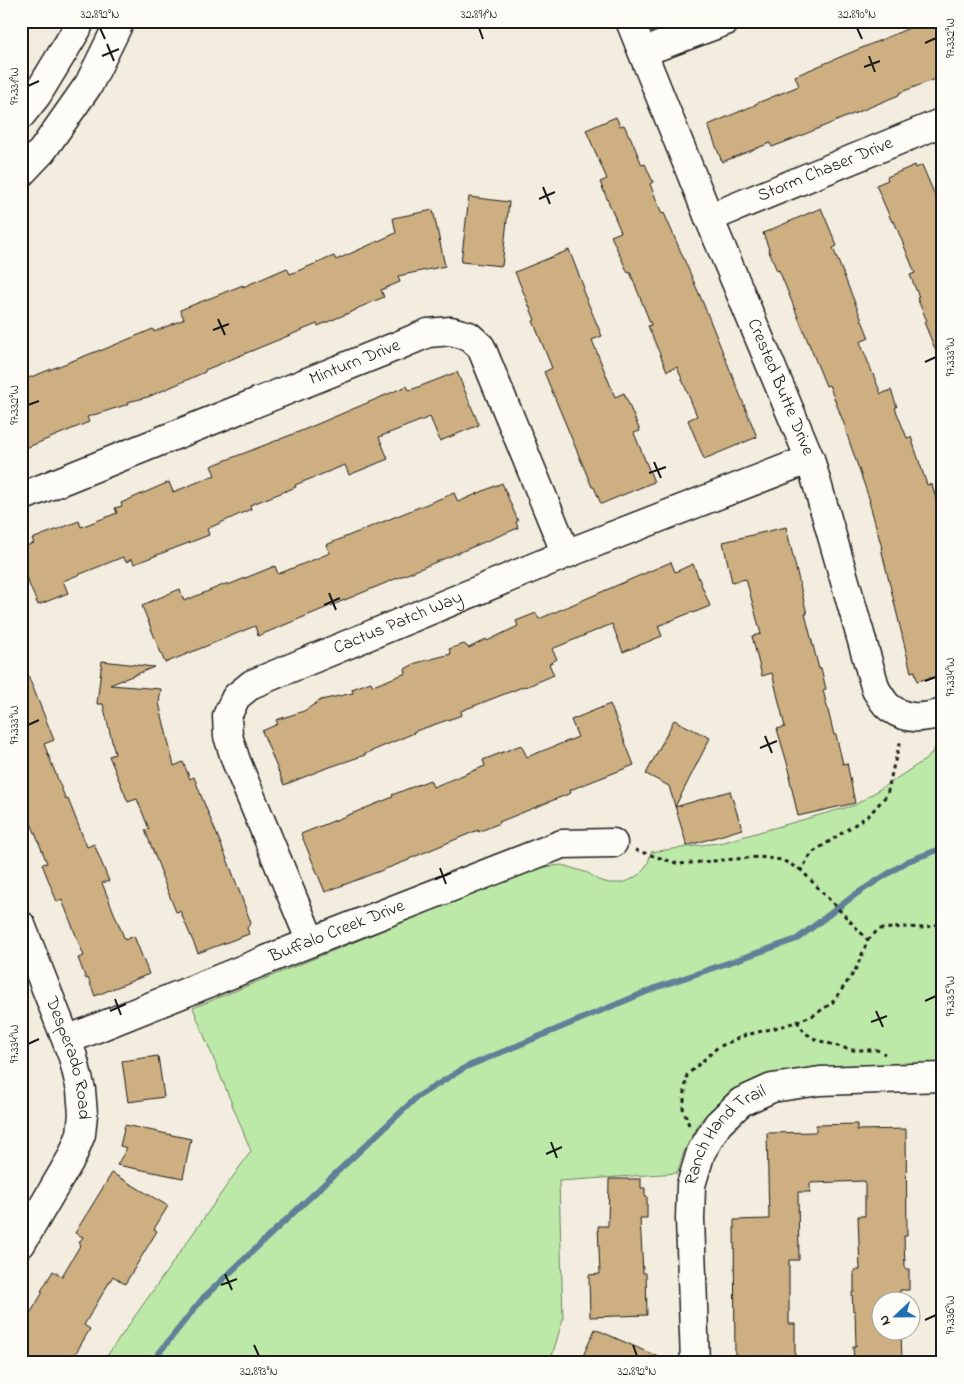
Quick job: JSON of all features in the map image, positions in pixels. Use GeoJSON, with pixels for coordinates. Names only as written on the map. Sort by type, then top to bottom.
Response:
{"type":"FeatureCollection","features":[{"type":"Feature","properties":{"kind":"street"},"geometry":{"type":"LineString","coordinates":[[21,115],[37,95],[80,21]]}},
{"type":"Feature","properties":{"kind":"street"},"geometry":{"type":"LineString","coordinates":[[21,173],[42,152],[89,84],[120,21]]}},
{"type":"Feature","properties":{"kind":"street","name":"Crested Butte Drive"},"geometry":{"type":"LineString","coordinates":[[630,21],[709,218],[810,459],[876,690],[889,708],[908,718]]}},
{"type":"Feature","properties":{"kind":"street"},"geometry":{"type":"LineString","coordinates":[[643,52],[726,21]]}},
{"type":"Feature","properties":{"kind":"street","name":"Storm Chaser Drive"},"geometry":{"type":"LineString","coordinates":[[709,218],[943,122]]}},
{"type":"Feature","properties":{"kind":"street","name":"Minturn Drive"},"geometry":{"type":"LineString","coordinates":[[21,497],[428,333],[451,332],[469,336],[481,347],[566,554]]}},
{"type":"Feature","properties":{"kind":"street","name":"Cactus Patch Way"},"geometry":{"type":"LineString","coordinates":[[311,942],[236,761],[228,736],[227,716],[236,696],[252,684],[566,554],[810,459]]}},
{"type":"Feature","properties":{"kind":"street"},"geometry":{"type":"LineString","coordinates":[[908,718],[943,713]]}},
{"type":"Feature","properties":{"kind":"street","name":"Buffalo Creek Drive"},"geometry":{"type":"LineString","coordinates":[[66,1040],[562,844],[613,843]]}},
{"type":"Feature","properties":{"kind":"street","name":"Desperado Road"},"geometry":{"type":"LineString","coordinates":[[21,925],[73,1057],[81,1090],[83,1114],[80,1134],[72,1158],[21,1244]]}},
{"type":"Feature","properties":{"kind":"street","name":"Ranch Hand Trail"},"geometry":{"type":"LineString","coordinates":[[696,1363],[690,1219],[691,1185],[701,1152],[718,1124],[741,1102],[772,1088],[820,1081],[943,1077]]}},
{"type":"Feature","properties":{"kind":"path"},"geometry":{"type":"LineString","coordinates":[[801,870],[812,853],[869,815],[887,795],[908,718]]}},
{"type":"Feature","properties":{"kind":"path"},"geometry":{"type":"LineString","coordinates":[[613,843],[679,864],[758,857],[782,860],[801,870],[868,940]]}},
{"type":"Feature","properties":{"kind":"path"},"geometry":{"type":"LineString","coordinates":[[709,1139],[690,1129],[683,1108],[687,1075],[718,1047],[746,1035],[814,1016],[832,1002],[855,971],[868,940],[878,929],[924,928],[943,923]]}},
{"type":"Feature","properties":{"kind":"path"},"geometry":{"type":"LineString","coordinates":[[797,1022],[804,1033],[817,1040],[850,1050],[877,1050],[890,1057],[891,1079]]}},
{"type":"Feature","properties":{"kind":"green space"},"geometry":{"type":"Polygon","coordinates":[[[943,736],[943,1066],[792,1071],[757,1079],[726,1095],[701,1120],[684,1152],[677,1173],[559,1181],[563,1319],[552,1356],[535,1363],[102,1363],[251,1151],[193,1008],[535,868],[562,865],[588,873],[598,880],[609,883],[621,883],[641,873],[648,863],[651,852],[724,842],[855,805],[928,758],[943,736]]]}},
{"type":"Feature","properties":{"kind":"building"},"geometry":{"type":"Polygon","coordinates":[[[926,21],[943,21],[943,76],[793,139],[772,147],[770,143],[722,162],[708,125],[799,86],[795,76],[926,21]]]}},
{"type":"Feature","properties":{"kind":"building"},"geometry":{"type":"Polygon","coordinates":[[[616,117],[620,126],[624,125],[642,165],[645,164],[653,182],[650,184],[662,214],[664,213],[703,303],[757,437],[704,459],[688,420],[697,416],[677,367],[667,371],[648,326],[651,325],[630,272],[628,273],[611,236],[621,232],[600,182],[607,179],[586,130],[616,117]]]}},
{"type":"Feature","properties":{"kind":"building"},"geometry":{"type":"Polygon","coordinates":[[[915,165],[916,168],[922,165],[943,214],[942,366],[924,322],[927,321],[910,275],[915,273],[894,221],[892,222],[876,185],[888,180],[887,177],[915,165]]]}},
{"type":"Feature","properties":{"kind":"building"},"geometry":{"type":"Polygon","coordinates":[[[469,197],[509,202],[502,266],[461,262],[469,197]]]}},
{"type":"Feature","properties":{"kind":"building"},"geometry":{"type":"Polygon","coordinates":[[[821,208],[837,246],[833,248],[869,338],[860,342],[881,394],[891,390],[897,407],[895,408],[907,438],[911,437],[927,485],[932,484],[943,525],[935,527],[943,559],[943,675],[917,681],[915,671],[911,672],[870,501],[846,429],[829,385],[826,386],[779,270],[777,271],[763,233],[821,208]]]}},
{"type":"Feature","properties":{"kind":"building"},"geometry":{"type":"Polygon","coordinates":[[[433,210],[445,266],[398,276],[400,282],[381,290],[384,297],[356,310],[205,370],[205,372],[148,397],[87,417],[89,422],[21,450],[21,381],[153,329],[154,332],[184,319],[180,310],[243,285],[243,287],[287,268],[290,274],[334,256],[336,260],[396,233],[393,218],[433,210]]]}},
{"type":"Feature","properties":{"kind":"building"},"geometry":{"type":"Polygon","coordinates":[[[569,250],[584,288],[582,289],[602,336],[592,340],[615,397],[624,393],[640,431],[634,433],[654,482],[601,504],[594,487],[592,487],[544,372],[552,368],[515,272],[569,250]]]}},
{"type":"Feature","properties":{"kind":"building"},"geometry":{"type":"Polygon","coordinates":[[[457,372],[479,425],[440,441],[430,417],[379,437],[388,459],[349,475],[345,465],[250,505],[251,509],[207,529],[209,535],[134,564],[132,559],[126,562],[123,557],[63,581],[68,593],[38,605],[21,565],[21,548],[34,543],[32,539],[79,521],[81,527],[117,513],[115,508],[122,506],[121,503],[169,482],[173,492],[181,489],[215,475],[211,466],[301,431],[407,386],[409,390],[413,389],[457,372]]]}},
{"type":"Feature","properties":{"kind":"building"},"geometry":{"type":"Polygon","coordinates":[[[502,483],[518,521],[516,522],[518,528],[258,636],[255,626],[165,663],[142,606],[147,603],[180,589],[184,601],[275,566],[278,574],[330,553],[326,545],[370,527],[454,493],[458,502],[502,483]]]}},
{"type":"Feature","properties":{"kind":"building"},"geometry":{"type":"Polygon","coordinates":[[[786,527],[807,614],[805,614],[826,689],[823,690],[834,735],[836,735],[843,764],[847,763],[855,803],[798,816],[789,776],[791,776],[777,729],[785,727],[772,673],[762,676],[752,636],[761,634],[746,579],[732,582],[723,542],[786,527]]]}},
{"type":"Feature","properties":{"kind":"building"},"geometry":{"type":"Polygon","coordinates":[[[671,562],[675,572],[693,564],[710,606],[658,626],[662,636],[623,652],[612,624],[552,649],[557,659],[549,664],[554,675],[461,711],[462,715],[413,732],[365,755],[284,785],[262,731],[278,724],[276,720],[304,711],[321,700],[353,693],[352,689],[371,682],[373,686],[406,673],[405,669],[416,663],[451,654],[449,649],[464,644],[469,648],[486,639],[487,641],[518,626],[516,621],[536,613],[539,619],[671,562]]]}},
{"type":"Feature","properties":{"kind":"building"},"geometry":{"type":"Polygon","coordinates":[[[21,660],[54,740],[44,744],[66,800],[68,799],[87,847],[94,844],[109,881],[102,883],[125,940],[134,936],[149,974],[95,996],[78,958],[84,956],[62,900],[57,902],[42,864],[47,863],[21,798],[21,660]]]}},
{"type":"Feature","properties":{"kind":"building"},"geometry":{"type":"Polygon","coordinates":[[[102,661],[154,667],[110,685],[161,689],[159,703],[174,766],[183,762],[190,779],[194,777],[251,923],[247,928],[249,934],[198,953],[180,911],[176,912],[145,830],[149,829],[137,799],[128,802],[109,756],[115,754],[103,704],[97,704],[102,661]]]}},
{"type":"Feature","properties":{"kind":"building"},"geometry":{"type":"Polygon","coordinates":[[[610,704],[634,765],[570,790],[571,793],[500,823],[478,832],[478,830],[409,860],[325,892],[301,834],[430,780],[433,787],[485,766],[483,760],[521,745],[527,757],[578,737],[571,720],[610,704]]]}},
{"type":"Feature","properties":{"kind":"building"},"geometry":{"type":"Polygon","coordinates":[[[674,720],[710,738],[675,807],[669,786],[646,774],[674,720]]]}},
{"type":"Feature","properties":{"kind":"building"},"geometry":{"type":"Polygon","coordinates":[[[730,791],[742,829],[687,846],[675,807],[730,791]]]}},
{"type":"Feature","properties":{"kind":"building"},"geometry":{"type":"Polygon","coordinates":[[[158,1056],[164,1097],[128,1102],[122,1061],[158,1056]]]}},
{"type":"Feature","properties":{"kind":"building"},"geometry":{"type":"Polygon","coordinates":[[[857,1124],[857,1130],[906,1129],[907,1236],[904,1236],[905,1269],[909,1269],[909,1290],[900,1290],[900,1292],[872,1292],[872,1342],[901,1342],[902,1362],[854,1363],[853,1346],[856,1346],[855,1311],[853,1311],[852,1292],[854,1292],[854,1270],[860,1270],[858,1216],[865,1216],[865,1181],[810,1183],[810,1192],[798,1192],[799,1260],[789,1260],[789,1324],[795,1324],[795,1363],[735,1363],[734,1220],[769,1219],[767,1133],[816,1132],[816,1125],[857,1124]]]}},
{"type":"Feature","properties":{"kind":"building"},"geometry":{"type":"Polygon","coordinates":[[[125,1125],[191,1139],[183,1178],[117,1165],[127,1148],[120,1146],[125,1125]]]}},
{"type":"Feature","properties":{"kind":"building"},"geometry":{"type":"Polygon","coordinates":[[[112,1173],[168,1206],[154,1229],[157,1231],[125,1284],[113,1276],[84,1325],[90,1329],[70,1363],[21,1363],[21,1329],[53,1271],[62,1276],[81,1244],[79,1243],[83,1237],[75,1233],[112,1173]]]}},
{"type":"Feature","properties":{"kind":"building"},"geometry":{"type":"Polygon","coordinates":[[[609,1179],[641,1179],[641,1188],[645,1188],[647,1218],[640,1218],[643,1273],[646,1273],[647,1315],[590,1317],[589,1275],[600,1274],[598,1226],[608,1226],[609,1179]]]}},
{"type":"Feature","properties":{"kind":"building"},"geometry":{"type":"Polygon","coordinates":[[[595,1329],[672,1363],[580,1363],[595,1329]]]}},
{"type":"Feature","properties":{"kind":"waterway"},"geometry":{"type":"LineString","coordinates":[[151,1363],[203,1298],[417,1097],[466,1067],[658,987],[797,939],[856,894],[908,861],[943,848]]}}]}
